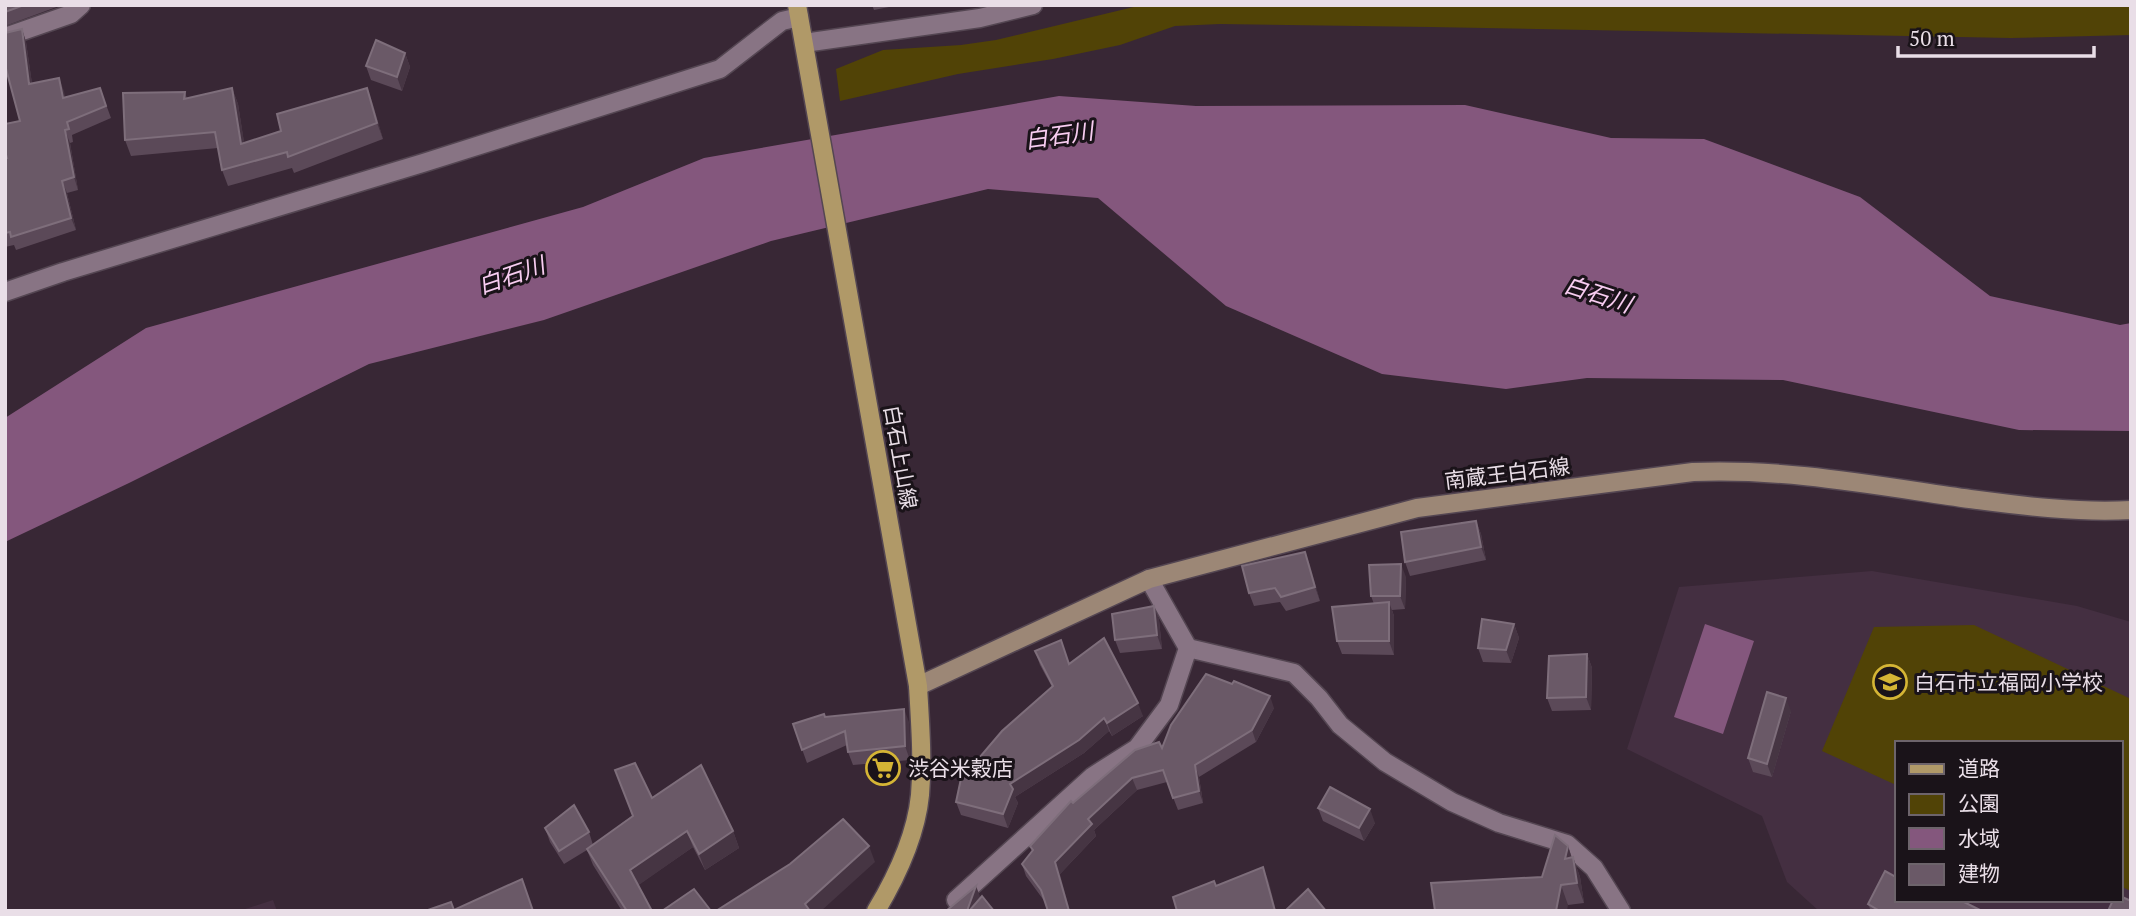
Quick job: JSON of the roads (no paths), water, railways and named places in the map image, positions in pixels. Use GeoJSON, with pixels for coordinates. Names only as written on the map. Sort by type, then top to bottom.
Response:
{"type":"FeatureCollection","features":[{"type":"Feature","properties":{"kind":"main road","name":"白石上山線"},"geometry":{"type":"LineString","coordinates":[[798,11],[918,686],[921,734],[920,797],[907,849],[893,883],[876,911]]}},
{"type":"Feature","properties":{"kind":"main road","name":"南蔵王白石線"},"geometry":{"type":"LineString","coordinates":[[918,686],[1149,579],[1418,508],[1693,472],[1732,470],[1776,472],[2036,508],[2131,510]]}},
{"type":"Feature","properties":{"kind":"street"},"geometry":{"type":"LineString","coordinates":[[5,37],[71,14],[82,5]]}},
{"type":"Feature","properties":{"kind":"street"},"geometry":{"type":"LineString","coordinates":[[804,43],[980,18],[1033,5]]}},
{"type":"Feature","properties":{"kind":"street"},"geometry":{"type":"LineString","coordinates":[[5,292],[720,69],[798,11]]}},
{"type":"Feature","properties":{"kind":"street"},"geometry":{"type":"LineString","coordinates":[[1149,579],[1188,648],[1294,673],[1319,698],[1340,725],[1385,762],[1452,802],[1487,818],[1567,844],[1594,868],[1621,911]]}},
{"type":"Feature","properties":{"kind":"street"},"geometry":{"type":"LineString","coordinates":[[956,900],[1093,776],[1136,748],[1169,705],[1188,648]]}},
{"type":"Feature","properties":{"kind":"water","name":"白石川"},"geometry":{"type":"Polygon","coordinates":[[[1059,96],[1196,106],[1465,105],[1611,138],[1704,139],[1860,197],[1990,296],[2120,325],[2131,323],[2131,431],[2019,430],[1783,380],[1587,378],[1506,389],[1382,374],[1226,306],[1098,198],[988,189],[771,241],[544,320],[369,364],[5,542],[5,418],[146,328],[583,207],[704,158],[1059,96]]]}},
{"type":"Feature","properties":{"kind":"water"},"geometry":{"type":"Polygon","coordinates":[[[1705,624],[1754,641],[1723,734],[1674,717],[1705,624]]]}},
{"type":"Feature","properties":{"kind":"place","name":"白石市立福岡小学校"},"geometry":{"type":"Point","coordinates":[1890,682]}},
{"type":"Feature","properties":{"kind":"place","name":"渋谷米穀店"},"geometry":{"type":"Point","coordinates":[883,768]}}]}
